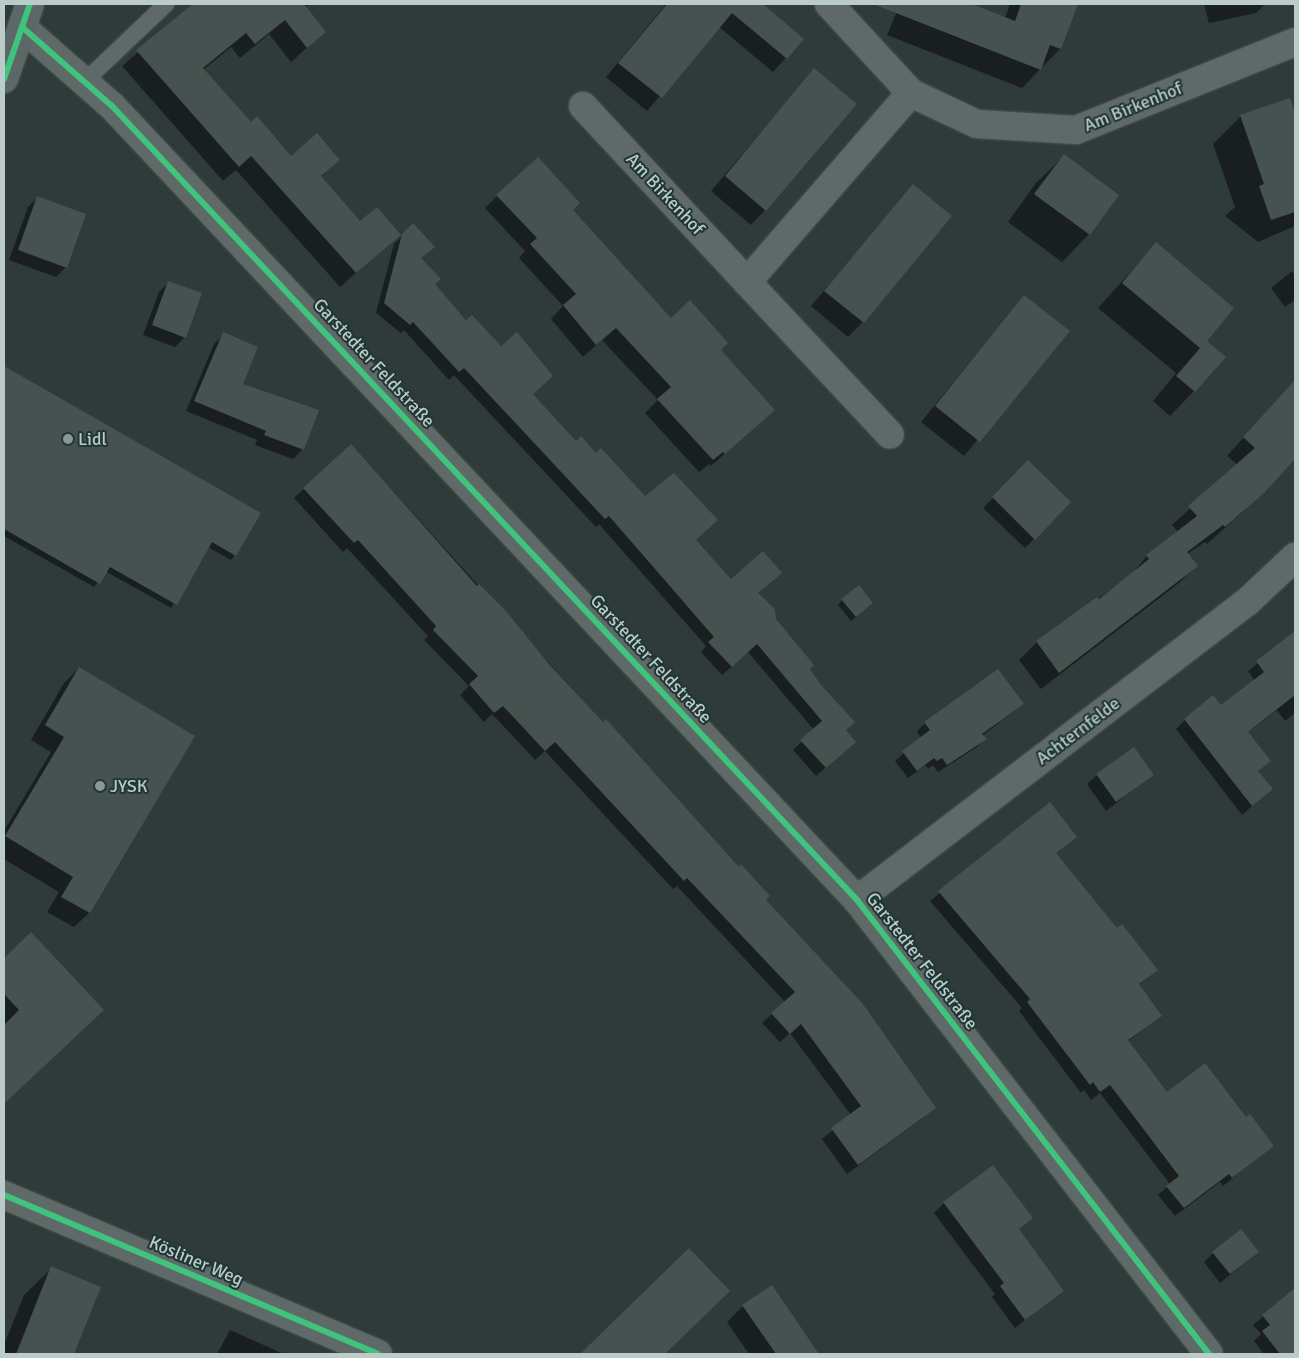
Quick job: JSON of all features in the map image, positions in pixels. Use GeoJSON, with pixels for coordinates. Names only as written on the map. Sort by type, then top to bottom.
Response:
{"type":"FeatureCollection","features":[{"type":"Feature","properties":{"kind":"street","name":"Am Birkenhof"},"geometry":{"type":"LineString","coordinates":[[829,4],[911,93],[977,124],[1076,130],[1295,42]]}},
{"type":"Feature","properties":{"kind":"street","name":"Garstedter Feldstraße"},"geometry":{"type":"LineString","coordinates":[[26,15],[85,81],[112,106],[857,900],[1209,1354]]}},
{"type":"Feature","properties":{"kind":"street"},"geometry":{"type":"LineString","coordinates":[[4,79],[26,15]]}},
{"type":"Feature","properties":{"kind":"street"},"geometry":{"type":"LineString","coordinates":[[747,282],[911,93]]}},
{"type":"Feature","properties":{"kind":"street","name":"Am Birkenhof"},"geometry":{"type":"LineString","coordinates":[[583,106],[890,435]]}},
{"type":"Feature","properties":{"kind":"street","name":"Achternfelde"},"geometry":{"type":"LineString","coordinates":[[857,900],[1247,602],[1295,557]]}},
{"type":"Feature","properties":{"kind":"street","name":"Kösliner Weg"},"geometry":{"type":"LineString","coordinates":[[4,1195],[378,1354]]}},
{"type":"Feature","properties":{"kind":"lane"},"geometry":{"type":"LineString","coordinates":[[85,81],[166,4]]}},
{"type":"Feature","properties":{"kind":"building"},"geometry":{"type":"Polygon","coordinates":[[[193,4],[304,4],[326,32],[307,48],[285,20],[255,44],[246,33],[203,68],[251,122],[257,116],[291,156],[317,133],[340,160],[321,176],[360,221],[377,207],[401,235],[356,273],[251,156],[239,167],[136,50],[193,4]]]}},
{"type":"Feature","properties":{"kind":"building"},"geometry":{"type":"Polygon","coordinates":[[[667,4],[763,4],[804,39],[787,59],[732,13],[662,98],[618,63],[667,4]]]}},
{"type":"Feature","properties":{"kind":"building"},"geometry":{"type":"Polygon","coordinates":[[[873,4],[972,4],[1015,21],[1021,4],[1078,4],[1061,49],[1050,45],[1041,70],[873,4]]]}},
{"type":"Feature","properties":{"kind":"building"},"geometry":{"type":"Polygon","coordinates":[[[814,68],[857,104],[766,211],[725,176],[814,68]]]}},
{"type":"Feature","properties":{"kind":"building"},"geometry":{"type":"Polygon","coordinates":[[[1290,98],[1295,114],[1295,212],[1271,220],[1259,186],[1264,184],[1240,115],[1290,98]]]}},
{"type":"Feature","properties":{"kind":"building"},"geometry":{"type":"Polygon","coordinates":[[[1064,154],[1119,195],[1090,235],[1034,194],[1064,154]]]}},
{"type":"Feature","properties":{"kind":"building"},"geometry":{"type":"Polygon","coordinates":[[[538,157],[580,203],[573,210],[671,318],[690,300],[728,343],[721,350],[775,410],[725,454],[723,452],[713,460],[657,399],[671,387],[616,328],[596,345],[563,305],[576,294],[530,244],[537,238],[496,195],[538,157]]]}},
{"type":"Feature","properties":{"kind":"building"},"geometry":{"type":"Polygon","coordinates":[[[913,184],[952,216],[864,323],[824,291],[913,184]]]}},
{"type":"Feature","properties":{"kind":"building"},"geometry":{"type":"Polygon","coordinates":[[[37,196],[86,214],[67,268],[18,250],[37,196]]]}},
{"type":"Feature","properties":{"kind":"building"},"geometry":{"type":"Polygon","coordinates":[[[413,223],[435,247],[421,258],[441,279],[435,284],[466,320],[472,315],[501,346],[517,332],[553,376],[533,394],[576,441],[581,436],[596,453],[601,448],[645,496],[674,473],[718,520],[696,540],[731,579],[763,551],[782,573],[758,593],[775,609],[776,619],[814,665],[810,669],[821,685],[855,722],[846,730],[856,742],[826,768],[800,740],[822,721],[757,644],[732,667],[708,642],[714,637],[609,516],[605,519],[464,368],[459,372],[413,322],[410,325],[384,303],[402,234],[413,223]]]}},
{"type":"Feature","properties":{"kind":"building"},"geometry":{"type":"Polygon","coordinates":[[[1156,242],[1234,308],[1207,341],[1226,357],[1195,392],[1176,376],[1200,348],[1122,283],[1156,242]]]}},
{"type":"Feature","properties":{"kind":"building"},"geometry":{"type":"Polygon","coordinates":[[[168,281],[202,293],[186,338],[152,325],[168,281]]]}},
{"type":"Feature","properties":{"kind":"building"},"geometry":{"type":"Polygon","coordinates":[[[1024,295],[1070,331],[980,442],[935,406],[1024,295]]]}},
{"type":"Feature","properties":{"kind":"building"},"geometry":{"type":"Polygon","coordinates":[[[223,332],[258,347],[243,384],[319,410],[304,450],[264,435],[266,431],[194,401],[223,332]]]}},
{"type":"Feature","properties":{"kind":"building","name":"Lidl"},"geometry":{"type":"Polygon","coordinates":[[[4,366],[261,513],[236,556],[212,542],[177,605],[110,567],[100,584],[4,529],[4,366]]]}},
{"type":"Feature","properties":{"kind":"building"},"geometry":{"type":"Polygon","coordinates":[[[1295,380],[1295,459],[1264,493],[1225,527],[1223,525],[1187,552],[1198,566],[1059,673],[1036,641],[1097,597],[1099,599],[1149,559],[1146,555],[1197,516],[1188,506],[1255,448],[1243,437],[1295,380]]]}},
{"type":"Feature","properties":{"kind":"building"},"geometry":{"type":"Polygon","coordinates":[[[351,444],[477,586],[479,584],[506,611],[549,664],[603,722],[606,719],[739,867],[741,864],[770,896],[766,900],[863,1004],[936,1108],[858,1165],[831,1128],[861,1106],[801,1024],[790,1034],[771,1013],[795,992],[687,878],[684,881],[555,742],[545,751],[503,706],[494,713],[469,684],[478,676],[433,630],[436,626],[358,540],[354,543],[303,488],[351,444]]]}},
{"type":"Feature","properties":{"kind":"building"},"geometry":{"type":"Polygon","coordinates":[[[1028,460],[1071,502],[1035,540],[992,497],[1028,460]]]}},
{"type":"Feature","properties":{"kind":"building"},"geometry":{"type":"Polygon","coordinates":[[[859,585],[873,603],[856,617],[841,599],[859,585]]]}},
{"type":"Feature","properties":{"kind":"building"},"geometry":{"type":"Polygon","coordinates":[[[1295,631],[1295,695],[1248,732],[1271,761],[1258,771],[1273,789],[1252,806],[1184,719],[1213,695],[1221,705],[1264,672],[1256,661],[1295,631]]]}},
{"type":"Feature","properties":{"kind":"building","name":"JYSK"},"geometry":{"type":"Polygon","coordinates":[[[79,667],[195,736],[90,913],[61,897],[73,877],[5,836],[64,737],[45,725],[79,667]]]}},
{"type":"Feature","properties":{"kind":"building"},"geometry":{"type":"Polygon","coordinates":[[[998,669],[1024,704],[982,734],[987,739],[947,765],[942,758],[937,761],[934,758],[917,771],[902,751],[930,730],[924,722],[998,669]]]}},
{"type":"Feature","properties":{"kind":"building"},"geometry":{"type":"Polygon","coordinates":[[[1134,747],[1154,775],[1116,802],[1096,774],[1134,747]]]}},
{"type":"Feature","properties":{"kind":"building"},"geometry":{"type":"Polygon","coordinates":[[[1050,802],[1077,837],[1056,853],[1117,928],[1122,924],[1158,970],[1139,984],[1162,1016],[1128,1040],[1167,1092],[1205,1063],[1246,1117],[1250,1114],[1274,1146],[1232,1178],[1229,1174],[1184,1208],[1166,1186],[1179,1176],[1110,1085],[1100,1092],[1093,1082],[1090,1085],[1027,1002],[1030,999],[938,891],[1050,802]]]}},
{"type":"Feature","properties":{"kind":"building"},"geometry":{"type":"Polygon","coordinates":[[[31,932],[104,1010],[4,1104],[4,1025],[19,1010],[4,994],[4,958],[31,932]]]}},
{"type":"Feature","properties":{"kind":"building"},"geometry":{"type":"Polygon","coordinates":[[[993,1165],[1033,1218],[1019,1229],[1064,1291],[1025,1320],[1000,1286],[1004,1283],[943,1202],[993,1165]]]}},
{"type":"Feature","properties":{"kind":"building"},"geometry":{"type":"Polygon","coordinates":[[[1241,1229],[1259,1252],[1230,1274],[1212,1252],[1241,1229]]]}},
{"type":"Feature","properties":{"kind":"building"},"geometry":{"type":"Polygon","coordinates":[[[689,1248],[730,1291],[665,1354],[580,1354],[689,1248]]]}},
{"type":"Feature","properties":{"kind":"building"},"geometry":{"type":"Polygon","coordinates":[[[51,1266],[101,1287],[74,1354],[16,1354],[51,1266]]]}},
{"type":"Feature","properties":{"kind":"building"},"geometry":{"type":"Polygon","coordinates":[[[772,1285],[819,1354],[776,1354],[742,1305],[772,1285]]]}},
{"type":"Feature","properties":{"kind":"building"},"geometry":{"type":"Polygon","coordinates":[[[1295,1288],[1295,1354],[1280,1354],[1262,1331],[1270,1325],[1262,1315],[1295,1288]]]}},
{"type":"Feature","properties":{"kind":"cycle path"},"geometry":{"type":"LineString","coordinates":[[4,79],[30,4]]}},
{"type":"Feature","properties":{"kind":"cycle path"},"geometry":{"type":"LineString","coordinates":[[22,27],[112,106],[857,900],[1209,1354]]}},
{"type":"Feature","properties":{"kind":"cycle path"},"geometry":{"type":"LineString","coordinates":[[4,1195],[378,1354]]}},
{"type":"Feature","properties":{"kind":"place","name":"Lidl"},"geometry":{"type":"Point","coordinates":[68,439]}},
{"type":"Feature","properties":{"kind":"place","name":"JYSK"},"geometry":{"type":"Point","coordinates":[100,786]}}]}
